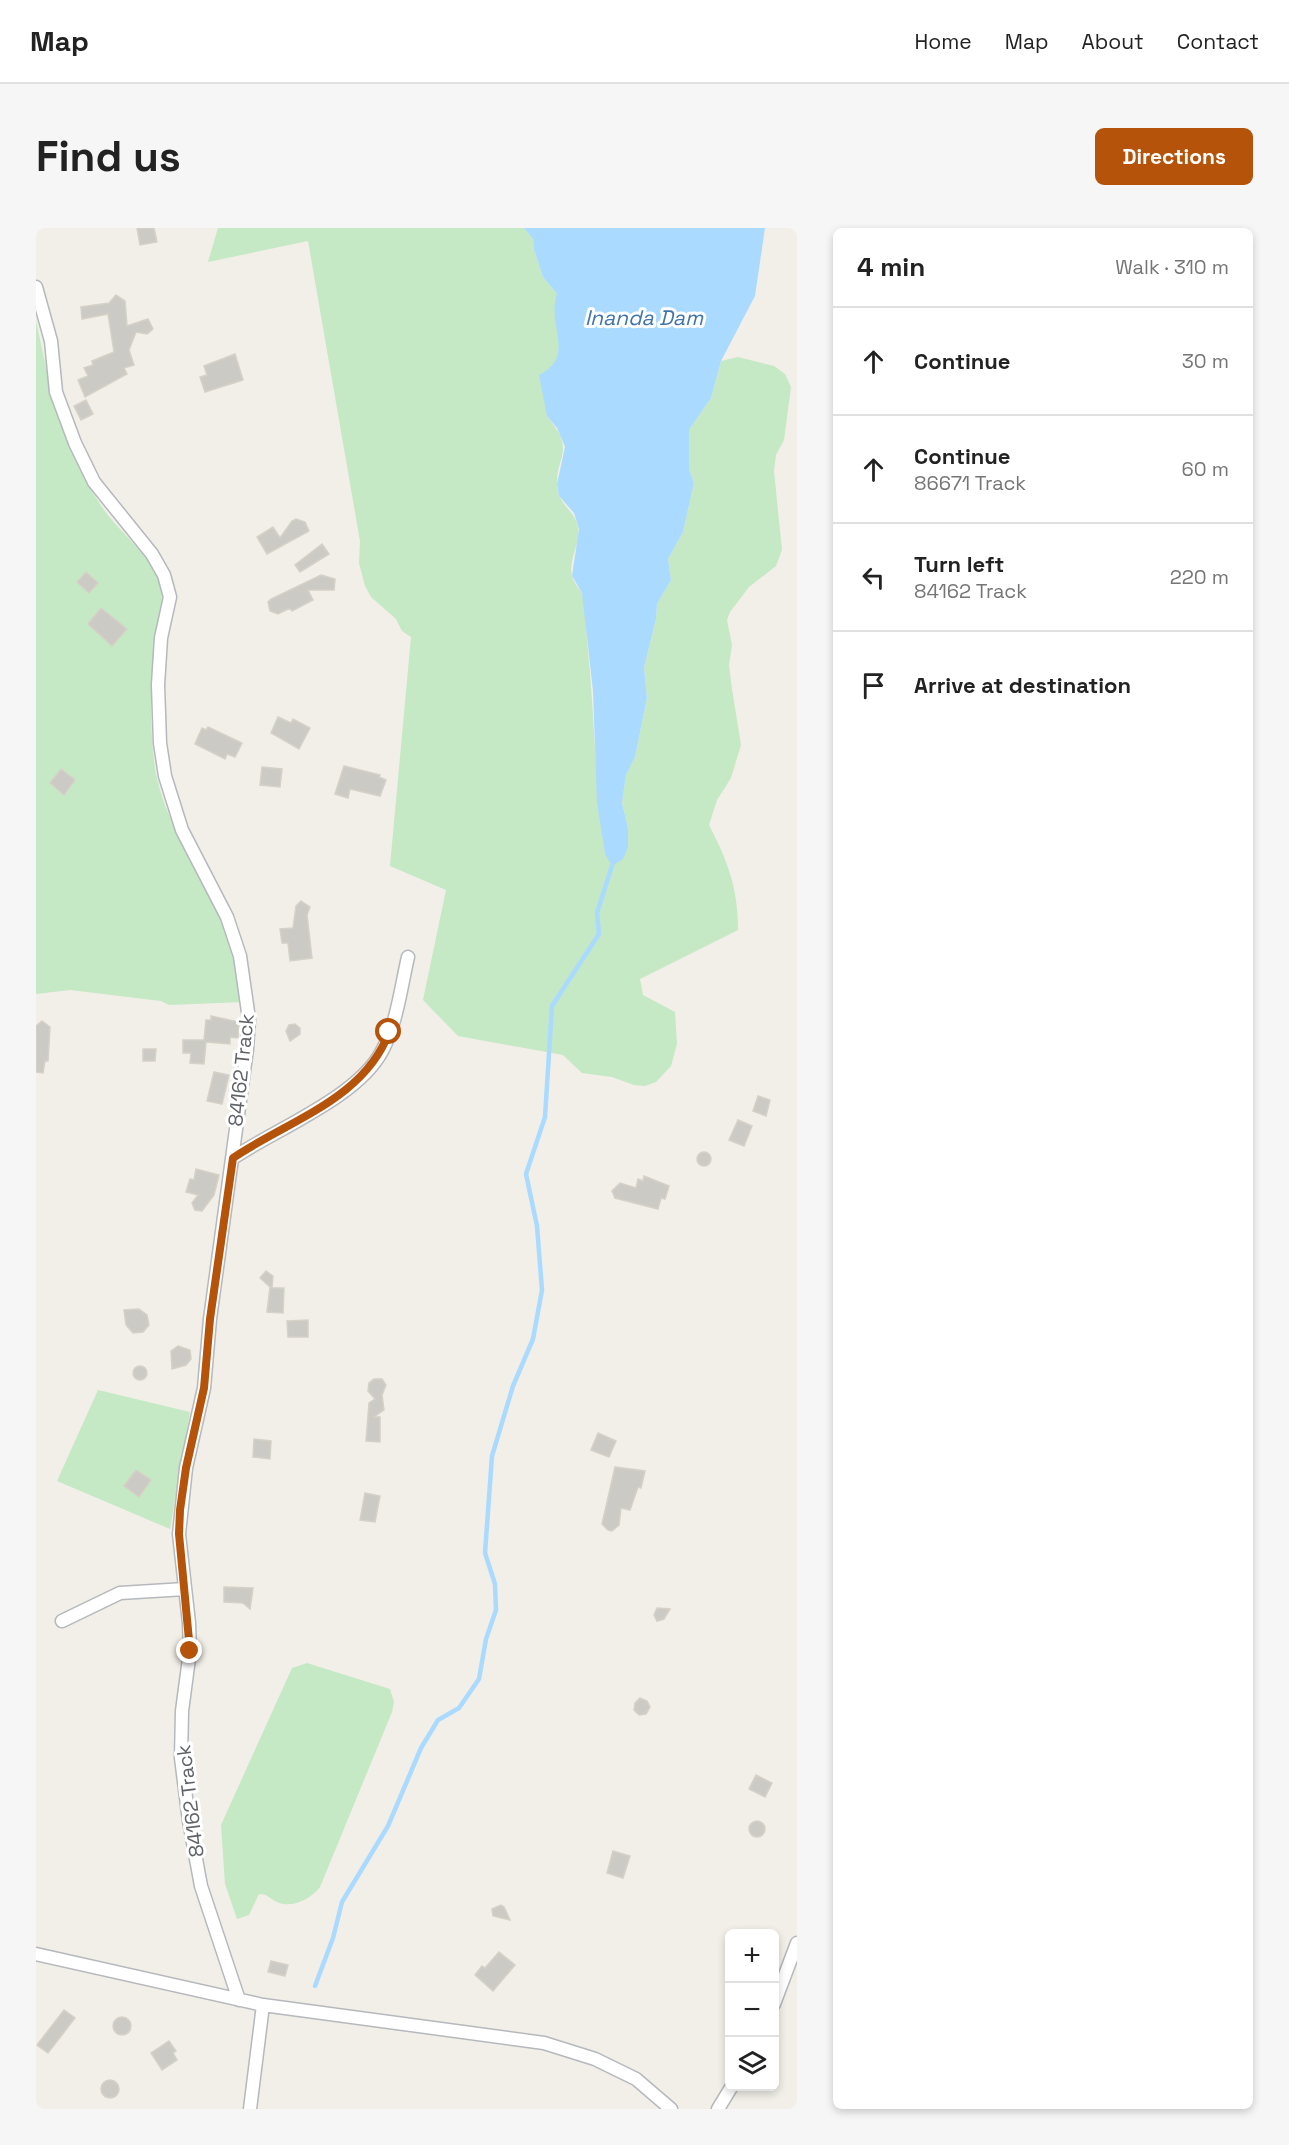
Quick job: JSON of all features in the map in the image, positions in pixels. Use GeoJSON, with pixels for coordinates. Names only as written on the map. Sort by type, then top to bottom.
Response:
{"type":"FeatureCollection","features":[{"type":"Feature","properties":{"kind":"street","name":"84162 Track"},"geometry":{"type":"LineString","coordinates":[[36,287],[51,341],[56,392],[75,443],[94,482],[153,554],[164,575],[170,597],[161,638],[158,685],[160,743],[165,776],[182,830],[227,917],[240,956],[246,985],[249,1018],[233,1158],[210,1319],[204,1388],[186,1468],[179,1534],[190,1651],[182,1711],[181,1758],[189,1821],[201,1886],[238,2000]]}},
{"type":"Feature","properties":{"kind":"street"},"geometry":{"type":"LineString","coordinates":[[233,1158],[256,1142],[319,1109],[372,1067],[382,1050],[408,957]]}},
{"type":"Feature","properties":{"kind":"street"},"geometry":{"type":"LineString","coordinates":[[62,1622],[120,1593],[185,1589]]}},
{"type":"Feature","properties":{"kind":"street"},"geometry":{"type":"LineString","coordinates":[[779,1991],[797,1943]]}},
{"type":"Feature","properties":{"kind":"street"},"geometry":{"type":"LineString","coordinates":[[36,1954],[263,2005],[544,2043],[595,2059],[636,2079],[671,2109]]}},
{"type":"Feature","properties":{"kind":"street"},"geometry":{"type":"LineString","coordinates":[[250,2109],[263,2005]]}},
{"type":"Feature","properties":{"kind":"street"},"geometry":{"type":"LineString","coordinates":[[718,2109],[729,2091]]}},
{"type":"Feature","properties":{"kind":"green space"},"geometry":{"type":"Polygon","coordinates":[[[218,228],[524,228],[533,239],[534,250],[543,277],[557,294],[560,355],[551,368],[547,416],[561,439],[563,448],[558,470],[558,492],[578,527],[578,539],[571,570],[573,579],[583,596],[585,607],[605,854],[628,828],[622,803],[626,775],[635,757],[647,698],[644,668],[656,619],[657,604],[671,580],[668,559],[683,532],[694,483],[689,469],[689,430],[711,398],[721,361],[738,357],[774,366],[785,374],[791,387],[784,440],[776,455],[774,471],[782,550],[776,566],[749,587],[730,612],[727,620],[732,645],[729,665],[741,745],[731,778],[717,800],[709,825],[731,876],[738,915],[738,930],[640,979],[643,995],[675,1012],[677,1044],[671,1066],[656,1082],[645,1086],[634,1085],[612,1077],[582,1073],[563,1055],[458,1036],[423,1000],[446,890],[390,866],[411,637],[402,631],[396,619],[371,597],[365,586],[359,563],[360,541],[308,241],[208,262],[218,228]]]}},
{"type":"Feature","properties":{"kind":"green space"},"geometry":{"type":"Polygon","coordinates":[[[36,321],[59,416],[75,460],[107,514],[146,558],[159,579],[162,600],[151,695],[152,739],[157,778],[168,813],[226,933],[238,974],[243,1002],[169,1005],[161,1001],[70,990],[36,994],[36,321]]]}},
{"type":"Feature","properties":{"kind":"green space"},"geometry":{"type":"Polygon","coordinates":[[[98,1390],[190,1412],[170,1529],[57,1481],[98,1390]]]}},
{"type":"Feature","properties":{"kind":"green space"},"geometry":{"type":"Polygon","coordinates":[[[307,1663],[390,1689],[394,1702],[392,1712],[320,1887],[306,1899],[288,1904],[282,1904],[259,1894],[249,1915],[237,1919],[225,1884],[221,1825],[292,1668],[307,1663]]]}},
{"type":"Feature","properties":{"kind":"water","name":"Inanda Dam"},"geometry":{"type":"Polygon","coordinates":[[[524,228],[765,228],[755,296],[721,361],[711,398],[689,430],[689,469],[694,483],[683,532],[668,559],[671,580],[657,604],[656,619],[644,668],[647,698],[635,757],[626,775],[622,803],[628,828],[628,847],[623,859],[612,866],[605,854],[597,802],[593,691],[582,593],[572,576],[579,529],[574,513],[559,496],[557,484],[565,447],[557,428],[547,416],[539,375],[550,367],[556,358],[558,349],[555,317],[557,294],[543,277],[534,250],[533,239],[524,228]]]}},
{"type":"Feature","properties":{"kind":"building"},"geometry":{"type":"Polygon","coordinates":[[[137,228],[154,228],[157,242],[140,245],[137,228]]]}},
{"type":"Feature","properties":{"kind":"building"},"geometry":{"type":"Polygon","coordinates":[[[116,295],[125,301],[127,326],[148,319],[153,329],[147,334],[136,332],[129,350],[134,365],[124,368],[127,374],[85,397],[78,380],[88,376],[84,368],[93,365],[92,361],[114,352],[108,314],[82,319],[81,307],[109,303],[116,295]]]}},
{"type":"Feature","properties":{"kind":"building"},"geometry":{"type":"Polygon","coordinates":[[[235,354],[243,380],[205,392],[200,377],[207,375],[204,366],[235,354]]]}},
{"type":"Feature","properties":{"kind":"building"},"geometry":{"type":"Polygon","coordinates":[[[86,400],[93,414],[81,420],[74,406],[86,400]]]}},
{"type":"Feature","properties":{"kind":"building"},"geometry":{"type":"Polygon","coordinates":[[[296,519],[305,522],[309,531],[267,554],[257,537],[273,527],[280,538],[296,519]]]}},
{"type":"Feature","properties":{"kind":"building"},"geometry":{"type":"Polygon","coordinates":[[[322,544],[329,554],[300,572],[295,565],[322,544]]]}},
{"type":"Feature","properties":{"kind":"building"},"geometry":{"type":"Polygon","coordinates":[[[86,572],[98,583],[89,593],[77,582],[86,572]]]}},
{"type":"Feature","properties":{"kind":"building"},"geometry":{"type":"Polygon","coordinates":[[[321,575],[335,579],[334,590],[308,590],[313,600],[292,611],[290,608],[278,614],[270,611],[268,602],[271,599],[321,575]]]}},
{"type":"Feature","properties":{"kind":"building"},"geometry":{"type":"Polygon","coordinates":[[[101,608],[127,629],[112,646],[88,624],[101,608]]]}},
{"type":"Feature","properties":{"kind":"building"},"geometry":{"type":"Polygon","coordinates":[[[278,717],[291,723],[293,719],[310,728],[299,749],[271,733],[278,717]]]}},
{"type":"Feature","properties":{"kind":"building"},"geometry":{"type":"Polygon","coordinates":[[[208,727],[242,743],[235,757],[227,754],[225,759],[195,744],[202,728],[206,730],[208,727]]]}},
{"type":"Feature","properties":{"kind":"building"},"geometry":{"type":"Polygon","coordinates":[[[344,766],[380,775],[379,777],[386,780],[380,796],[350,789],[348,798],[335,794],[344,766]]]}},
{"type":"Feature","properties":{"kind":"building"},"geometry":{"type":"Polygon","coordinates":[[[262,767],[282,769],[280,787],[260,785],[262,767]]]}},
{"type":"Feature","properties":{"kind":"building"},"geometry":{"type":"Polygon","coordinates":[[[61,769],[75,780],[64,795],[50,783],[61,769]]]}},
{"type":"Feature","properties":{"kind":"building"},"geometry":{"type":"Polygon","coordinates":[[[301,901],[310,907],[307,915],[312,958],[290,961],[288,943],[282,943],[280,929],[293,928],[296,906],[301,901]]]}},
{"type":"Feature","properties":{"kind":"building"},"geometry":{"type":"Polygon","coordinates":[[[211,1016],[239,1022],[238,1038],[230,1037],[230,1044],[206,1042],[204,1064],[190,1063],[191,1053],[183,1053],[183,1040],[204,1040],[206,1020],[211,1020],[211,1016]]]}},
{"type":"Feature","properties":{"kind":"building"},"geometry":{"type":"Polygon","coordinates":[[[42,1021],[50,1027],[48,1061],[45,1061],[43,1073],[36,1072],[36,1026],[42,1021]]]}},
{"type":"Feature","properties":{"kind":"building"},"geometry":{"type":"Polygon","coordinates":[[[295,1024],[300,1028],[300,1034],[290,1041],[286,1031],[289,1025],[295,1024]]]}},
{"type":"Feature","properties":{"kind":"building"},"geometry":{"type":"Polygon","coordinates":[[[143,1049],[156,1049],[155,1061],[143,1061],[143,1049]]]}},
{"type":"Feature","properties":{"kind":"building"},"geometry":{"type":"Polygon","coordinates":[[[214,1072],[229,1075],[222,1104],[207,1101],[214,1072]]]}},
{"type":"Feature","properties":{"kind":"building"},"geometry":{"type":"Polygon","coordinates":[[[758,1096],[770,1100],[766,1116],[753,1111],[758,1096]]]}},
{"type":"Feature","properties":{"kind":"building"},"geometry":{"type":"Polygon","coordinates":[[[738,1120],[752,1126],[744,1146],[729,1140],[738,1120]]]}},
{"type":"Feature","properties":{"kind":"building"},"geometry":{"type":"Polygon","coordinates":[[[701,1152],[707,1152],[711,1159],[707,1166],[701,1166],[697,1162],[697,1156],[701,1152]]]}},
{"type":"Feature","properties":{"kind":"building"},"geometry":{"type":"Polygon","coordinates":[[[196,1169],[219,1175],[214,1195],[202,1211],[195,1210],[192,1203],[198,1195],[186,1192],[190,1179],[194,1180],[196,1169]]]}},
{"type":"Feature","properties":{"kind":"building"},"geometry":{"type":"Polygon","coordinates":[[[644,1176],[669,1186],[665,1199],[661,1198],[658,1209],[615,1198],[612,1191],[620,1183],[636,1188],[638,1179],[643,1181],[644,1176]]]}},
{"type":"Feature","properties":{"kind":"building"},"geometry":{"type":"Polygon","coordinates":[[[266,1271],[273,1276],[272,1288],[284,1288],[283,1313],[267,1312],[270,1287],[260,1278],[266,1271]]]}},
{"type":"Feature","properties":{"kind":"building"},"geometry":{"type":"Polygon","coordinates":[[[139,1309],[147,1315],[149,1325],[143,1332],[133,1333],[126,1325],[124,1310],[139,1309]]]}},
{"type":"Feature","properties":{"kind":"building"},"geometry":{"type":"Polygon","coordinates":[[[308,1320],[308,1337],[288,1337],[287,1321],[308,1320]]]}},
{"type":"Feature","properties":{"kind":"building"},"geometry":{"type":"Polygon","coordinates":[[[178,1346],[190,1350],[191,1359],[186,1365],[172,1369],[171,1351],[178,1346]]]}},
{"type":"Feature","properties":{"kind":"building"},"geometry":{"type":"Polygon","coordinates":[[[140,1366],[145,1368],[147,1373],[145,1378],[140,1380],[135,1378],[133,1373],[135,1368],[140,1366]]]}},
{"type":"Feature","properties":{"kind":"building"},"geometry":{"type":"Polygon","coordinates":[[[374,1379],[382,1379],[386,1385],[382,1395],[384,1410],[374,1417],[380,1417],[380,1442],[366,1441],[369,1403],[375,1399],[368,1391],[369,1383],[374,1379]]]}},
{"type":"Feature","properties":{"kind":"building"},"geometry":{"type":"Polygon","coordinates":[[[598,1433],[616,1441],[609,1457],[591,1450],[598,1433]]]}},
{"type":"Feature","properties":{"kind":"building"},"geometry":{"type":"Polygon","coordinates":[[[254,1439],[271,1441],[270,1459],[253,1457],[254,1439]]]}},
{"type":"Feature","properties":{"kind":"building"},"geometry":{"type":"Polygon","coordinates":[[[615,1467],[645,1471],[641,1488],[638,1487],[630,1510],[621,1508],[619,1525],[612,1531],[602,1524],[615,1467]]]}},
{"type":"Feature","properties":{"kind":"building"},"geometry":{"type":"Polygon","coordinates":[[[136,1470],[151,1480],[139,1497],[124,1486],[136,1470]]]}},
{"type":"Feature","properties":{"kind":"building"},"geometry":{"type":"Polygon","coordinates":[[[365,1493],[380,1496],[375,1522],[360,1520],[365,1493]]]}},
{"type":"Feature","properties":{"kind":"building"},"geometry":{"type":"Polygon","coordinates":[[[224,1587],[253,1588],[250,1609],[243,1603],[224,1602],[224,1587]]]}},
{"type":"Feature","properties":{"kind":"building"},"geometry":{"type":"Polygon","coordinates":[[[657,1608],[670,1609],[664,1619],[657,1621],[654,1615],[657,1608]]]}},
{"type":"Feature","properties":{"kind":"building"},"geometry":{"type":"Polygon","coordinates":[[[640,1698],[647,1701],[650,1707],[646,1714],[639,1715],[634,1710],[635,1703],[640,1698]]]}},
{"type":"Feature","properties":{"kind":"building"},"geometry":{"type":"Polygon","coordinates":[[[756,1775],[772,1783],[765,1797],[749,1789],[756,1775]]]}},
{"type":"Feature","properties":{"kind":"building"},"geometry":{"type":"Polygon","coordinates":[[[757,1821],[763,1823],[765,1829],[763,1835],[757,1837],[751,1835],[749,1829],[751,1823],[757,1821]]]}},
{"type":"Feature","properties":{"kind":"building"},"geometry":{"type":"Polygon","coordinates":[[[613,1851],[630,1856],[623,1878],[607,1873],[613,1851]]]}},
{"type":"Feature","properties":{"kind":"building"},"geometry":{"type":"Polygon","coordinates":[[[501,1905],[510,1920],[493,1916],[492,1909],[501,1905]]]}},
{"type":"Feature","properties":{"kind":"building"},"geometry":{"type":"Polygon","coordinates":[[[499,1952],[515,1965],[493,1991],[475,1975],[482,1966],[485,1968],[499,1952]]]}},
{"type":"Feature","properties":{"kind":"building"},"geometry":{"type":"Polygon","coordinates":[[[271,1961],[288,1965],[285,1976],[268,1972],[271,1961]]]}},
{"type":"Feature","properties":{"kind":"building"},"geometry":{"type":"Polygon","coordinates":[[[64,2010],[75,2018],[48,2053],[37,2045],[64,2010]]]}},
{"type":"Feature","properties":{"kind":"building"},"geometry":{"type":"Polygon","coordinates":[[[122,2017],[128,2020],[131,2026],[128,2032],[122,2035],[116,2032],[113,2026],[116,2020],[122,2017]]]}},
{"type":"Feature","properties":{"kind":"building"},"geometry":{"type":"Polygon","coordinates":[[[169,2041],[176,2051],[173,2053],[177,2060],[162,2070],[151,2053],[169,2041]]]}},
{"type":"Feature","properties":{"kind":"building"},"geometry":{"type":"Polygon","coordinates":[[[110,2080],[116,2083],[119,2089],[116,2095],[110,2098],[104,2095],[101,2089],[104,2083],[110,2080]]]}},
{"type":"Feature","properties":{"kind":"waterway"},"geometry":{"type":"LineString","coordinates":[[315,1986],[333,1938],[342,1902],[388,1826],[421,1748],[438,1720],[459,1708],[479,1679],[486,1639],[496,1610],[495,1584],[485,1553],[492,1456],[513,1386],[533,1339],[542,1290],[537,1226],[526,1174],[545,1117],[552,1006],[599,934],[597,913],[612,866]]}},
{"type":"Feature","properties":{"kind":"route"},"geometry":{"type":"LineString","coordinates":[[190,1651],[179,1534],[180,1510],[186,1468],[204,1388],[210,1319],[233,1158],[256,1142],[319,1109],[350,1085],[372,1067],[389,1032]]}}]}
